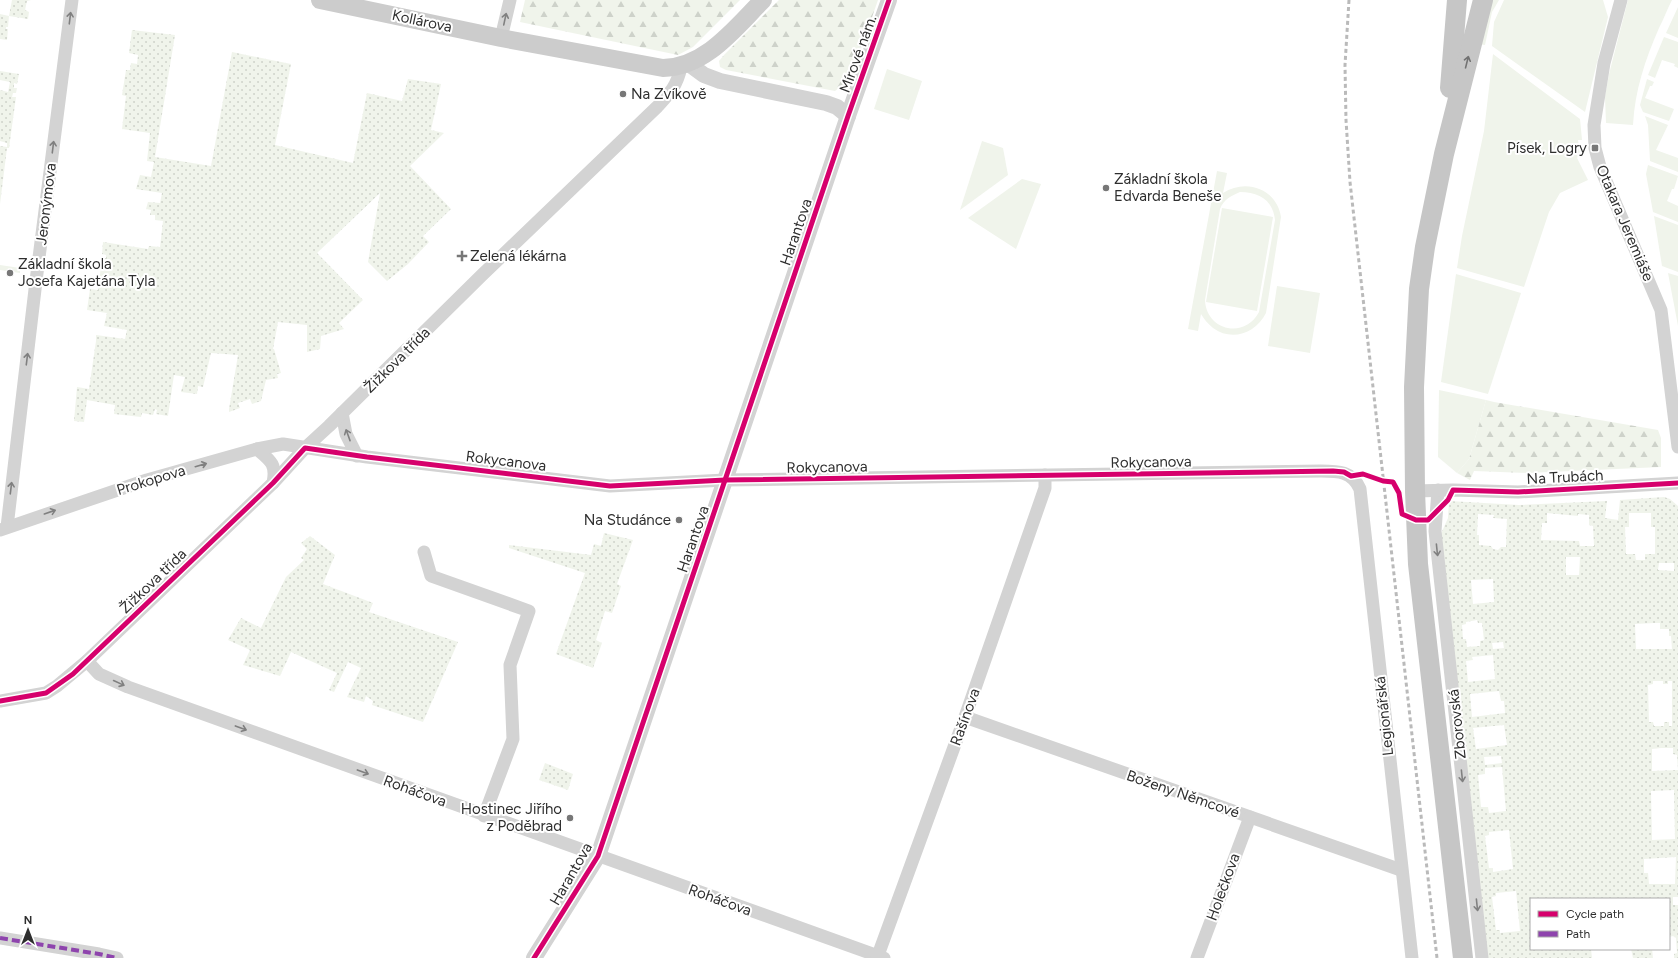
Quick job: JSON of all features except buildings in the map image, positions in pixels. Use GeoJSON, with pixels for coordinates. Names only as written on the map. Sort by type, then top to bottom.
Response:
{"type":"FeatureCollection","features":[{"type":"Feature","properties":{"kind":"main road","name":"Kollárova"},"geometry":{"type":"LineString","coordinates":[[320,0],[501,38]]}},
{"type":"Feature","properties":{"kind":"main road"},"geometry":{"type":"LineString","coordinates":[[501,38],[653,67],[663,68],[685,65],[704,55],[718,45],[763,0]]}},
{"type":"Feature","properties":{"kind":"main road"},"geometry":{"type":"LineString","coordinates":[[1444,154],[1457,0]]}},
{"type":"Feature","properties":{"kind":"main road"},"geometry":{"type":"LineString","coordinates":[[1463,958],[1418,564],[1415,491],[1414,380],[1419,289],[1425,247],[1444,154],[1483,0]]}},
{"type":"Feature","properties":{"kind":"street","name":"Jeronýmova"},"geometry":{"type":"LineString","coordinates":[[4,528],[72,0]]}},
{"type":"Feature","properties":{"kind":"street"},"geometry":{"type":"LineString","coordinates":[[501,38],[510,0]]}},
{"type":"Feature","properties":{"kind":"street","name":"Mírové nám."},"geometry":{"type":"LineString","coordinates":[[685,65],[714,79],[826,103],[837,107],[848,116],[889,0]]}},
{"type":"Feature","properties":{"kind":"street","name":"Otakara Jeremiáše"},"geometry":{"type":"LineString","coordinates":[[1620,0],[1604,63],[1594,125],[1595,148],[1600,167],[1661,310],[1678,447]]}},
{"type":"Feature","properties":{"kind":"street","name":"Žižkova třída"},"geometry":{"type":"LineString","coordinates":[[0,701],[46,693],[57,686],[87,661],[273,483],[305,448],[657,107],[673,89],[685,65]]}},
{"type":"Feature","properties":{"kind":"street","name":"Harantova"},"geometry":{"type":"LineString","coordinates":[[534,958],[598,856],[848,116]]}},
{"type":"Feature","properties":{"kind":"street"},"geometry":{"type":"LineString","coordinates":[[342,413],[346,434],[357,456]]}},
{"type":"Feature","properties":{"kind":"street","name":"Prokopova"},"geometry":{"type":"LineString","coordinates":[[4,528],[147,480],[257,449],[283,444],[305,448]]}},
{"type":"Feature","properties":{"kind":"street","name":"Rokycanova"},"geometry":{"type":"LineString","coordinates":[[305,448],[357,456],[610,486],[725,480],[1333,470],[1344,472],[1352,476]]}},
{"type":"Feature","properties":{"kind":"street"},"geometry":{"type":"LineString","coordinates":[[257,449],[272,462],[275,474],[273,483]]}},
{"type":"Feature","properties":{"kind":"street","name":"Rašínova"},"geometry":{"type":"LineString","coordinates":[[880,957],[1045,488],[1045,475]]}},
{"type":"Feature","properties":{"kind":"street","name":"Legionářská"},"geometry":{"type":"LineString","coordinates":[[1352,476],[1360,488],[1401,870],[1412,958]]}},
{"type":"Feature","properties":{"kind":"street","name":"Na Trubách"},"geometry":{"type":"LineString","coordinates":[[1415,491],[1438,490],[1518,492],[1678,483]]}},
{"type":"Feature","properties":{"kind":"street","name":"Zborovská"},"geometry":{"type":"LineString","coordinates":[[1438,490],[1435,532],[1482,958]]}},
{"type":"Feature","properties":{"kind":"street"},"geometry":{"type":"LineString","coordinates":[[424,552],[431,576],[529,611],[510,665],[513,739],[484,816]]}},
{"type":"Feature","properties":{"kind":"street","name":"Roháčova"},"geometry":{"type":"LineString","coordinates":[[87,661],[99,674],[128,687],[880,957]]}},
{"type":"Feature","properties":{"kind":"street","name":"Boženy Němcové"},"geometry":{"type":"LineString","coordinates":[[965,717],[1401,870]]}},
{"type":"Feature","properties":{"kind":"street","name":"Holečkova"},"geometry":{"type":"LineString","coordinates":[[1197,958],[1250,817]]}},
{"type":"Feature","properties":{"kind":"street"},"geometry":{"type":"LineString","coordinates":[[0,938],[117,958]]}},
{"type":"Feature","properties":{"kind":"green space"},"geometry":{"type":"Polygon","coordinates":[[[12,0],[31,0],[27,1],[25,10],[29,12],[28,19],[9,16],[12,0]]]}},
{"type":"Feature","properties":{"kind":"green space"},"geometry":{"type":"Polygon","coordinates":[[[525,0],[740,0],[693,47],[678,55],[520,22],[525,0]]]}},
{"type":"Feature","properties":{"kind":"green space"},"geometry":{"type":"Polygon","coordinates":[[[779,0],[878,0],[853,72],[843,85],[835,91],[726,70],[720,67],[719,61],[724,55],[779,0]]]}},
{"type":"Feature","properties":{"kind":"green space"},"geometry":{"type":"Polygon","coordinates":[[[1488,0],[1499,0],[1492,12],[1485,45],[1477,44],[1488,0]]]}},
{"type":"Feature","properties":{"kind":"green space"},"geometry":{"type":"Polygon","coordinates":[[[1504,0],[1603,0],[1608,17],[1585,112],[1492,46],[1494,22],[1504,0]]]}},
{"type":"Feature","properties":{"kind":"green space"},"geometry":{"type":"Polygon","coordinates":[[[1628,0],[1672,0],[1645,64],[1638,87],[1633,125],[1606,123],[1605,97],[1609,74],[1628,0]]]}},
{"type":"Feature","properties":{"kind":"green space"},"geometry":{"type":"Polygon","coordinates":[[[1678,7],[1678,38],[1666,33],[1678,7]]]}},
{"type":"Feature","properties":{"kind":"green space"},"geometry":{"type":"Polygon","coordinates":[[[0,14],[9,16],[8,27],[6,27],[6,29],[8,29],[7,40],[0,39],[0,14]]]}},
{"type":"Feature","properties":{"kind":"green space"},"geometry":{"type":"Polygon","coordinates":[[[132,30],[175,35],[155,157],[211,166],[232,52],[291,64],[275,145],[353,163],[367,93],[402,101],[408,79],[441,84],[431,130],[444,133],[410,166],[451,209],[423,236],[429,242],[408,264],[387,281],[368,262],[380,193],[317,253],[363,300],[339,323],[344,329],[321,336],[320,349],[307,352],[307,325],[278,322],[273,349],[281,373],[277,374],[278,378],[266,380],[261,401],[252,404],[250,399],[238,403],[240,408],[229,412],[238,355],[211,353],[203,387],[198,386],[197,394],[181,392],[185,377],[174,375],[168,416],[156,414],[157,410],[155,409],[153,415],[142,413],[141,417],[114,414],[115,405],[87,400],[84,422],[74,421],[77,387],[89,389],[96,335],[125,339],[127,330],[104,326],[107,313],[87,310],[90,289],[98,290],[102,258],[106,258],[106,255],[102,254],[103,242],[148,249],[149,246],[160,247],[163,221],[155,220],[155,215],[150,215],[151,210],[146,209],[148,202],[160,203],[162,193],[136,189],[140,175],[151,177],[154,162],[147,161],[150,133],[122,129],[126,96],[122,95],[126,70],[130,70],[131,63],[137,64],[138,55],[129,53],[132,30]]]}},
{"type":"Feature","properties":{"kind":"green space"},"geometry":{"type":"Polygon","coordinates":[[[1664,37],[1678,42],[1678,68],[1674,66],[1675,64],[1662,60],[1655,78],[1648,75],[1664,37]]]}},
{"type":"Feature","properties":{"kind":"green space"},"geometry":{"type":"Polygon","coordinates":[[[1493,54],[1580,119],[1582,140],[1578,140],[1580,153],[1577,158],[1588,180],[1560,193],[1549,212],[1524,287],[1457,268],[1462,236],[1484,131],[1493,54]]]}},
{"type":"Feature","properties":{"kind":"green space"},"geometry":{"type":"Polygon","coordinates":[[[887,69],[922,81],[909,120],[874,109],[887,69]]]}},
{"type":"Feature","properties":{"kind":"green space"},"geometry":{"type":"Polygon","coordinates":[[[0,71],[19,74],[17,84],[14,83],[14,88],[17,88],[16,93],[13,93],[12,97],[16,97],[9,148],[7,148],[0,204],[0,146],[7,147],[7,143],[0,141],[0,90],[8,92],[10,82],[0,80],[0,71]]]}},
{"type":"Feature","properties":{"kind":"green space"},"geometry":{"type":"Polygon","coordinates":[[[1647,79],[1654,82],[1652,86],[1650,86],[1645,98],[1674,109],[1669,121],[1643,112],[1640,105],[1647,79]]]}},
{"type":"Feature","properties":{"kind":"green space"},"geometry":{"type":"Polygon","coordinates":[[[1645,116],[1668,125],[1656,150],[1678,158],[1678,172],[1650,161],[1648,125],[1645,116]]]}},
{"type":"Feature","properties":{"kind":"green space"},"geometry":{"type":"Polygon","coordinates":[[[982,141],[1003,148],[1008,175],[960,210],[982,141]]]}},
{"type":"Feature","properties":{"kind":"green space"},"geometry":{"type":"Polygon","coordinates":[[[1648,165],[1678,176],[1674,189],[1672,189],[1667,201],[1678,206],[1678,222],[1653,212],[1646,174],[1648,165]]]}},
{"type":"Feature","properties":{"kind":"green space"},"geometry":{"type":"Polygon","coordinates":[[[1217,171],[1227,173],[1223,193],[1241,186],[1259,189],[1267,193],[1273,199],[1278,207],[1281,217],[1266,313],[1256,326],[1243,333],[1235,335],[1220,332],[1213,328],[1201,314],[1198,331],[1188,329],[1217,171]],[[1240,192],[1231,196],[1226,200],[1220,209],[1205,300],[1207,310],[1212,318],[1227,328],[1244,326],[1252,321],[1259,312],[1275,220],[1271,207],[1264,198],[1247,192],[1240,192]]]}},
{"type":"Feature","properties":{"kind":"green space"},"geometry":{"type":"Polygon","coordinates":[[[1022,179],[1041,184],[1016,249],[968,218],[1022,179]]]}},
{"type":"Feature","properties":{"kind":"green space"},"geometry":{"type":"Polygon","coordinates":[[[1222,208],[1273,217],[1257,311],[1206,302],[1222,208]]]}},
{"type":"Feature","properties":{"kind":"green space"},"geometry":{"type":"Polygon","coordinates":[[[1654,216],[1678,225],[1678,272],[1662,266],[1654,216]]]}},
{"type":"Feature","properties":{"kind":"green space"},"geometry":{"type":"Polygon","coordinates":[[[0,265],[20,268],[20,273],[0,270],[0,265]]]}},
{"type":"Feature","properties":{"kind":"green space"},"geometry":{"type":"Polygon","coordinates":[[[1668,273],[1678,276],[1678,326],[1668,273]]]}},
{"type":"Feature","properties":{"kind":"green space"},"geometry":{"type":"Polygon","coordinates":[[[1456,274],[1521,293],[1488,394],[1441,382],[1456,274]]]}},
{"type":"Feature","properties":{"kind":"green space"},"geometry":{"type":"Polygon","coordinates":[[[1277,286],[1320,293],[1310,353],[1268,346],[1277,286]]]}},
{"type":"Feature","properties":{"kind":"green space"},"geometry":{"type":"Polygon","coordinates":[[[1439,390],[1486,400],[1469,459],[1457,473],[1438,457],[1439,390]]]}},
{"type":"Feature","properties":{"kind":"green space"},"geometry":{"type":"Polygon","coordinates":[[[1486,400],[1658,430],[1661,438],[1661,467],[1527,473],[1474,471],[1470,480],[1457,473],[1469,459],[1486,400]]]}},
{"type":"Feature","properties":{"kind":"green space"},"geometry":{"type":"Polygon","coordinates":[[[1664,497],[1670,499],[1678,506],[1678,770],[1678,897],[1673,897],[1673,905],[1678,905],[1678,958],[1674,958],[1674,954],[1677,953],[1676,938],[1673,936],[1670,937],[1670,898],[1530,898],[1530,950],[1591,950],[1592,958],[1488,958],[1440,536],[1448,518],[1449,501],[1519,505],[1607,501],[1605,518],[1618,520],[1620,500],[1664,497]],[[1547,513],[1547,523],[1542,523],[1541,540],[1579,541],[1580,546],[1594,546],[1593,526],[1589,525],[1589,515],[1578,514],[1578,516],[1547,513]],[[1629,513],[1629,527],[1625,527],[1626,554],[1635,554],[1636,560],[1645,560],[1645,554],[1655,554],[1655,527],[1651,527],[1651,513],[1629,513]],[[1478,514],[1477,535],[1479,535],[1479,545],[1491,546],[1493,549],[1498,550],[1501,547],[1506,547],[1507,519],[1493,518],[1494,515],[1478,514]],[[1566,557],[1566,575],[1579,575],[1580,557],[1566,557]],[[1659,563],[1658,570],[1674,571],[1674,563],[1659,563]],[[1493,579],[1471,580],[1473,604],[1494,602],[1493,579]],[[1477,620],[1466,622],[1466,624],[1462,625],[1463,639],[1466,639],[1467,647],[1480,646],[1480,641],[1484,640],[1482,623],[1478,623],[1477,620]],[[1660,623],[1635,624],[1636,649],[1672,649],[1669,629],[1660,629],[1660,623]],[[1503,642],[1492,643],[1493,649],[1504,648],[1503,642]],[[1493,655],[1472,657],[1473,660],[1466,661],[1468,682],[1495,679],[1493,655]],[[1653,681],[1653,684],[1648,685],[1649,722],[1653,722],[1654,726],[1664,726],[1664,722],[1669,722],[1669,726],[1672,726],[1672,681],[1668,681],[1668,684],[1663,684],[1663,681],[1653,681]],[[1499,691],[1470,694],[1472,717],[1505,713],[1504,701],[1501,701],[1499,691]],[[1504,725],[1473,728],[1476,749],[1507,745],[1504,725]],[[1673,748],[1652,749],[1652,771],[1678,770],[1677,755],[1673,754],[1673,748]],[[1501,756],[1484,757],[1485,765],[1502,763],[1501,756]],[[1502,767],[1485,768],[1485,774],[1478,775],[1481,807],[1488,807],[1489,813],[1506,811],[1502,767]],[[1674,790],[1651,791],[1652,840],[1675,839],[1674,790]],[[1509,830],[1489,832],[1489,835],[1485,836],[1489,868],[1493,868],[1493,872],[1513,869],[1509,830]],[[1676,857],[1644,859],[1644,873],[1648,873],[1649,884],[1675,884],[1676,857]],[[1516,891],[1496,893],[1496,896],[1492,897],[1496,930],[1500,930],[1500,933],[1520,931],[1516,891]]]}},
{"type":"Feature","properties":{"kind":"green space"},"geometry":{"type":"Polygon","coordinates":[[[604,533],[633,540],[617,584],[621,586],[612,613],[605,611],[596,640],[602,643],[593,668],[556,654],[585,573],[509,548],[509,545],[591,555],[594,544],[601,546],[604,533]]]}},
{"type":"Feature","properties":{"kind":"green space"},"geometry":{"type":"Polygon","coordinates":[[[310,536],[335,555],[323,584],[373,603],[369,612],[458,642],[423,722],[372,705],[373,701],[366,696],[364,702],[347,697],[361,668],[348,662],[334,692],[329,690],[337,673],[291,652],[280,676],[243,665],[250,650],[228,640],[241,618],[261,628],[286,577],[304,560],[301,558],[307,549],[301,543],[310,536]]]}},
{"type":"Feature","properties":{"kind":"green space"},"geometry":{"type":"Polygon","coordinates":[[[545,763],[573,774],[568,790],[539,780],[545,763]]]}},
{"type":"Feature","properties":{"kind":"green space"},"geometry":{"type":"Polygon","coordinates":[[[1631,950],[1652,950],[1653,958],[1633,958],[1631,950]]]}},
{"type":"Feature","properties":{"kind":"railway"},"geometry":{"type":"LineString","coordinates":[[1349,0],[1345,65],[1346,120],[1350,182],[1437,958]]}},
{"type":"Feature","properties":{"kind":"marked path"},"geometry":{"type":"LineString","coordinates":[[0,938],[117,958]]}},
{"type":"Feature","properties":{"kind":"cycle path"},"geometry":{"type":"LineString","coordinates":[[534,958],[598,856],[848,116],[889,0]]}},
{"type":"Feature","properties":{"kind":"cycle path"},"geometry":{"type":"LineString","coordinates":[[0,701],[46,693],[73,674],[273,483],[305,448],[367,457],[610,486],[725,480],[1333,471],[1344,472],[1351,476],[1363,474],[1383,481],[1393,482],[1399,493],[1402,514],[1416,520],[1428,520],[1448,500],[1453,490],[1518,492],[1678,483]]}},
{"type":"Feature","properties":{"kind":"place","name":"Na Zvíkově"},"geometry":{"type":"Point","coordinates":[623,94]}},
{"type":"Feature","properties":{"kind":"place","name":"Písek, Logry"},"geometry":{"type":"Point","coordinates":[1595,148]}},
{"type":"Feature","properties":{"kind":"place","name":"Základní škola Edvarda Beneše"},"geometry":{"type":"Point","coordinates":[1106,188]}},
{"type":"Feature","properties":{"kind":"place","name":"Zelená lékárna"},"geometry":{"type":"Point","coordinates":[462,256]}},
{"type":"Feature","properties":{"kind":"place","name":"Základní škola Josefa Kajetána Tyla"},"geometry":{"type":"Point","coordinates":[10,273]}},
{"type":"Feature","properties":{"kind":"place","name":"Na Studánce"},"geometry":{"type":"Point","coordinates":[679,520]}},
{"type":"Feature","properties":{"kind":"place","name":"Hostinec Jiřího z Poděbrad"},"geometry":{"type":"Point","coordinates":[570,818]}}]}
